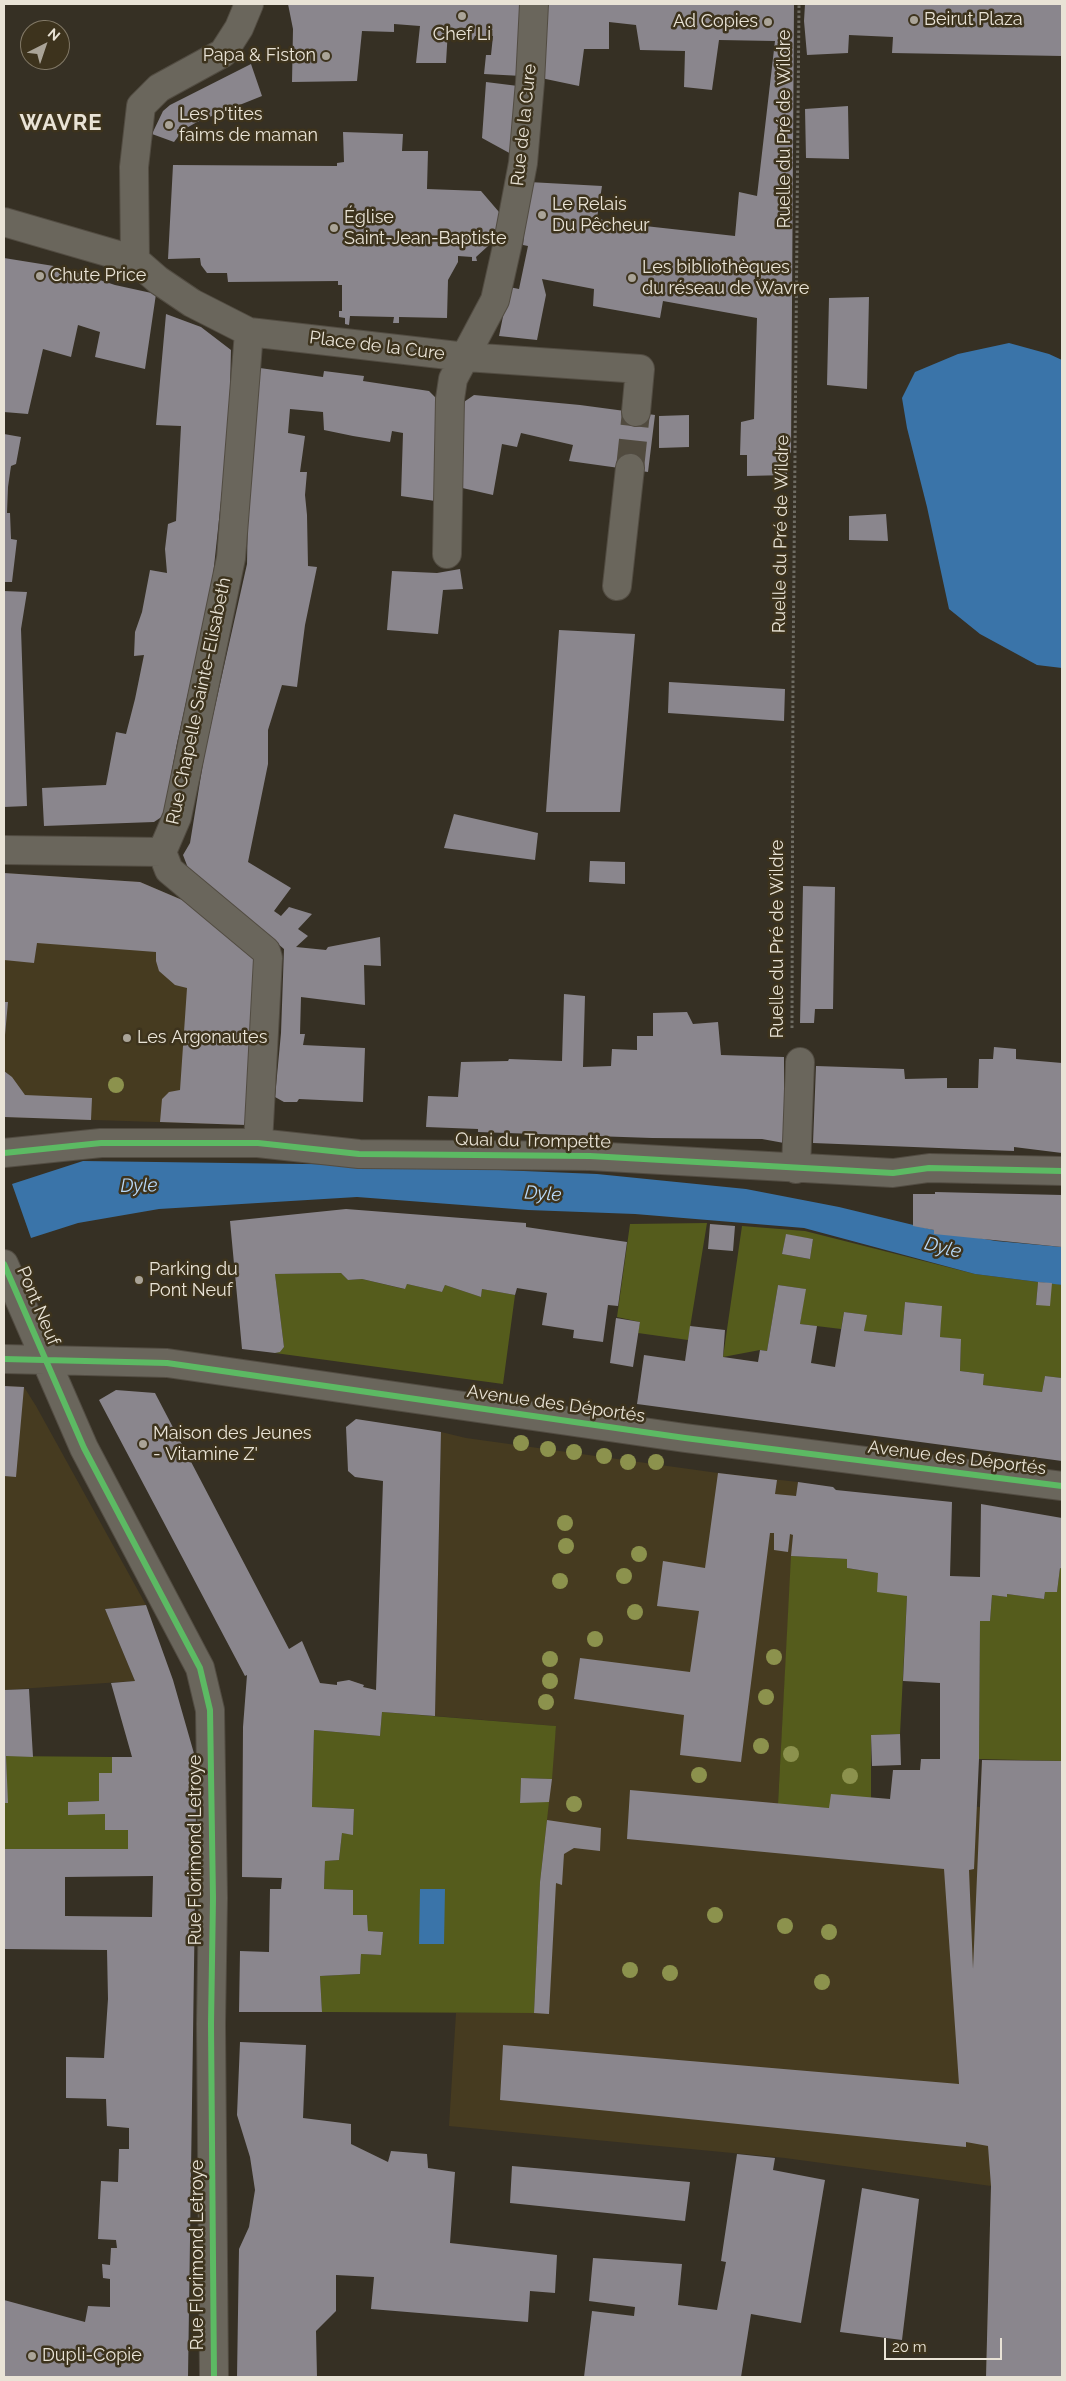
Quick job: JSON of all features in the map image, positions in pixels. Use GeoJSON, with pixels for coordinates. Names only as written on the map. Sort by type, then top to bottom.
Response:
{"type":"FeatureCollection","features":[{"type":"Feature","properties":{"kind":"street"},"geometry":{"type":"LineString","coordinates":[[4,222],[135,260],[134,166],[141,106],[160,88],[223,53],[239,28],[249,4]]}},
{"type":"Feature","properties":{"kind":"street","name":"Rue de la Cure"},"geometry":{"type":"LineString","coordinates":[[447,554],[450,399],[453,379],[495,300],[522,173],[530,82],[534,4]]}},
{"type":"Feature","properties":{"kind":"street","name":"Place de la Cure"},"geometry":{"type":"LineString","coordinates":[[135,260],[158,280],[192,303],[249,332],[466,357],[640,369],[636,412]]}},
{"type":"Feature","properties":{"kind":"street","name":"Rue Chapelle Sainte-Elisabeth"},"geometry":{"type":"LineString","coordinates":[[162,852],[177,817],[231,558],[249,332]]}},
{"type":"Feature","properties":{"kind":"street"},"geometry":{"type":"LineString","coordinates":[[617,586],[630,468]]}},
{"type":"Feature","properties":{"kind":"street"},"geometry":{"type":"LineString","coordinates":[[4,850],[162,852],[169,870],[266,951],[268,958],[258,1143]]}},
{"type":"Feature","properties":{"kind":"street"},"geometry":{"type":"LineString","coordinates":[[796,1169],[800,1062]]}},
{"type":"Feature","properties":{"kind":"street","name":"Quai du Trompette"},"geometry":{"type":"LineString","coordinates":[[4,1153],[101,1143],[258,1143],[359,1154],[590,1156],[893,1173],[929,1168],[1062,1171]]}},
{"type":"Feature","properties":{"kind":"street","name":"Pont Neuf"},"geometry":{"type":"LineString","coordinates":[[4,1264],[44,1360]]}},
{"type":"Feature","properties":{"kind":"street","name":"Avenue des Déportés"},"geometry":{"type":"LineString","coordinates":[[4,1359],[167,1363],[685,1438],[1062,1486]]}},
{"type":"Feature","properties":{"kind":"street","name":"Rue Florimond Letroye"},"geometry":{"type":"LineString","coordinates":[[44,1360],[84,1448],[200,1668],[210,1710],[213,1898],[211,2024],[214,2377]]}},
{"type":"Feature","properties":{"kind":"shaded area","name":"Les Argonautes"},"geometry":{"type":"Polygon","coordinates":[[[4,873],[140,882],[201,908],[246,1125],[4,1117],[4,873]]]}},
{"type":"Feature","properties":{"kind":"shaded area"},"geometry":{"type":"Polygon","coordinates":[[[4,1386],[24,1387],[146,1605],[105,1609],[135,1681],[4,1690],[4,1386]]]}},
{"type":"Feature","properties":{"kind":"shaded area"},"geometry":{"type":"Polygon","coordinates":[[[441,1432],[466,1438],[718,1473],[798,1482],[791,1534],[793,1535],[778,1803],[831,1794],[980,1807],[982,1760],[1062,1761],[1062,2377],[986,2377],[991,2186],[785,2158],[449,2126],[456,2013],[534,2013],[540,1882],[556,1726],[435,1716],[441,1432]]]}},
{"type":"Feature","properties":{"kind":"green space"},"geometry":{"type":"Polygon","coordinates":[[[707,1223],[688,1340],[638,1333],[640,1322],[617,1317],[630,1224],[707,1223]]]}},
{"type":"Feature","properties":{"kind":"green space"},"geometry":{"type":"Polygon","coordinates":[[[742,1226],[805,1231],[975,1274],[1038,1282],[1036,1305],[1052,1283],[1062,1285],[1062,1378],[1045,1376],[1042,1392],[983,1385],[984,1374],[960,1371],[961,1340],[940,1337],[941,1306],[905,1302],[902,1335],[864,1331],[866,1315],[844,1312],[841,1329],[800,1324],[805,1289],[778,1285],[767,1351],[760,1350],[723,1357],[742,1226]],[[786,1235],[782,1254],[810,1259],[813,1239],[786,1235]]]}},
{"type":"Feature","properties":{"kind":"green space"},"geometry":{"type":"Polygon","coordinates":[[[341,1273],[348,1280],[362,1279],[404,1289],[407,1284],[442,1292],[445,1285],[481,1297],[482,1289],[515,1295],[503,1384],[275,1353],[280,1352],[284,1347],[275,1274],[341,1273]]]}},
{"type":"Feature","properties":{"kind":"green space"},"geometry":{"type":"Polygon","coordinates":[[[791,1556],[847,1559],[847,1568],[878,1573],[907,1596],[900,1734],[871,1735],[871,1798],[829,1808],[778,1804],[791,1556]]]}},
{"type":"Feature","properties":{"kind":"green space"},"geometry":{"type":"Polygon","coordinates":[[[1060,1568],[1062,1569],[1062,1761],[979,1759],[980,1621],[990,1621],[992,1595],[1007,1597],[1007,1594],[1044,1599],[1045,1592],[1057,1592],[1060,1568]]]}},
{"type":"Feature","properties":{"kind":"green space"},"geometry":{"type":"Polygon","coordinates":[[[382,1712],[556,1726],[552,1779],[521,1778],[520,1802],[549,1802],[540,1882],[534,2013],[322,2012],[320,1976],[360,1974],[361,1954],[381,1955],[383,1932],[368,1931],[367,1915],[353,1915],[352,1890],[324,1889],[325,1861],[339,1860],[342,1833],[353,1834],[354,1809],[312,1807],[314,1730],[380,1736],[382,1712]]]}},
{"type":"Feature","properties":{"kind":"green space"},"geometry":{"type":"Polygon","coordinates":[[[6,1756],[112,1757],[112,1773],[99,1774],[99,1801],[68,1802],[68,1814],[105,1814],[128,1830],[128,1849],[4,1849],[4,1803],[7,1803],[6,1756]]]}},
{"type":"Feature","properties":{"kind":"water"},"geometry":{"type":"Polygon","coordinates":[[[1009,343],[1049,354],[1062,360],[1062,668],[1037,665],[980,634],[949,609],[927,507],[907,428],[902,398],[915,372],[958,354],[1009,343]]]}},
{"type":"Feature","properties":{"kind":"water","name":"Dyle"},"geometry":{"type":"Polygon","coordinates":[[[83,1161],[377,1165],[597,1174],[746,1189],[839,1207],[934,1230],[996,1241],[1062,1247],[1062,1285],[975,1274],[804,1228],[635,1214],[528,1210],[357,1197],[159,1209],[78,1223],[31,1238],[12,1184],[83,1161]]]}},
{"type":"Feature","properties":{"kind":"water"},"geometry":{"type":"Polygon","coordinates":[[[420,1889],[445,1889],[444,1944],[419,1944],[420,1889]]]}},
{"type":"Feature","properties":{"kind":"building"},"geometry":{"type":"Polygon","coordinates":[[[288,4],[525,4],[522,76],[484,74],[486,55],[491,55],[493,36],[475,36],[473,40],[465,37],[467,28],[448,29],[446,63],[416,63],[420,26],[394,24],[394,32],[362,31],[357,81],[292,82],[293,29],[288,4]]]}},
{"type":"Feature","properties":{"kind":"building"},"geometry":{"type":"Polygon","coordinates":[[[545,4],[794,4],[791,453],[787,454],[787,475],[747,476],[747,455],[740,455],[741,422],[754,419],[757,318],[663,301],[660,318],[593,306],[594,289],[542,279],[546,295],[537,340],[499,336],[509,287],[519,289],[528,246],[523,245],[529,182],[602,186],[597,218],[609,222],[735,236],[739,192],[757,196],[775,41],[719,40],[712,90],[684,87],[685,51],[640,50],[636,25],[609,22],[609,49],[584,49],[579,86],[541,78],[545,4]]]}},
{"type":"Feature","properties":{"kind":"building"},"geometry":{"type":"Polygon","coordinates":[[[805,4],[1062,4],[1062,56],[892,53],[893,37],[849,35],[848,53],[807,55],[804,21],[805,4]]]}},
{"type":"Feature","properties":{"kind":"building"},"geometry":{"type":"Polygon","coordinates":[[[251,64],[262,96],[197,122],[183,130],[174,142],[152,134],[163,111],[170,105],[251,64]]]}},
{"type":"Feature","properties":{"kind":"building"},"geometry":{"type":"Polygon","coordinates":[[[486,82],[518,86],[513,155],[482,138],[486,82]]]}},
{"type":"Feature","properties":{"kind":"building"},"geometry":{"type":"Polygon","coordinates":[[[848,106],[849,159],[806,158],[805,109],[848,106]]]}},
{"type":"Feature","properties":{"kind":"building","name":"Église Saint-Jean-Baptiste"},"geometry":{"type":"Polygon","coordinates":[[[343,132],[403,134],[402,151],[428,151],[427,189],[481,191],[499,212],[499,236],[476,257],[477,261],[472,261],[472,257],[458,256],[458,262],[448,280],[447,318],[399,317],[399,323],[393,323],[394,317],[350,316],[349,325],[345,324],[345,318],[339,317],[339,311],[342,311],[342,285],[338,285],[338,281],[228,282],[227,273],[207,273],[201,265],[200,258],[168,259],[173,165],[337,166],[337,163],[344,162],[343,132]]]}},
{"type":"Feature","properties":{"kind":"building"},"geometry":{"type":"Polygon","coordinates":[[[4,258],[60,267],[115,285],[156,294],[145,369],[95,357],[100,332],[78,325],[71,357],[43,349],[28,414],[4,412],[4,258]]]}},
{"type":"Feature","properties":{"kind":"building"},"geometry":{"type":"Polygon","coordinates":[[[869,297],[867,389],[827,385],[829,298],[869,297]]]}},
{"type":"Feature","properties":{"kind":"building"},"geometry":{"type":"Polygon","coordinates":[[[166,314],[201,327],[231,350],[229,426],[212,585],[177,743],[167,796],[166,814],[154,822],[44,826],[42,788],[106,785],[116,732],[126,734],[135,699],[144,655],[134,656],[135,632],[142,612],[150,570],[167,573],[165,549],[168,524],[176,521],[181,426],[156,425],[166,314]]]}},
{"type":"Feature","properties":{"kind":"building"},"geometry":{"type":"Polygon","coordinates":[[[260,368],[323,377],[324,371],[364,376],[363,381],[429,391],[439,401],[435,501],[401,496],[403,433],[392,431],[390,442],[324,430],[323,412],[290,409],[288,433],[305,436],[300,472],[307,472],[305,495],[308,566],[317,567],[305,625],[297,687],[282,685],[268,730],[268,764],[248,862],[291,888],[274,911],[281,916],[289,907],[312,914],[298,929],[308,936],[296,947],[326,950],[328,947],[380,937],[381,966],[364,965],[365,1005],[301,997],[300,1034],[305,1034],[303,1045],[365,1048],[363,1102],[299,1099],[297,1102],[284,1102],[275,1097],[281,1033],[284,949],[188,868],[183,855],[190,843],[205,751],[247,564],[248,511],[260,368]]]}},
{"type":"Feature","properties":{"kind":"building"},"geometry":{"type":"Polygon","coordinates":[[[474,395],[580,405],[655,415],[648,472],[569,461],[573,445],[521,433],[517,447],[502,444],[493,495],[458,487],[461,404],[474,395]]]}},
{"type":"Feature","properties":{"kind":"building"},"geometry":{"type":"Polygon","coordinates":[[[689,415],[689,447],[659,448],[659,416],[689,415]]]}},
{"type":"Feature","properties":{"kind":"building"},"geometry":{"type":"Polygon","coordinates":[[[4,434],[21,437],[16,464],[11,466],[8,487],[7,513],[10,513],[11,539],[17,540],[12,582],[4,582],[4,434]]]}},
{"type":"Feature","properties":{"kind":"building"},"geometry":{"type":"Polygon","coordinates":[[[886,514],[888,541],[849,540],[849,516],[886,514]]]}},
{"type":"Feature","properties":{"kind":"building"},"geometry":{"type":"Polygon","coordinates":[[[460,569],[463,589],[443,590],[438,634],[387,630],[392,571],[437,573],[460,569]]]}},
{"type":"Feature","properties":{"kind":"building"},"geometry":{"type":"Polygon","coordinates":[[[4,591],[27,592],[21,629],[27,806],[4,807],[4,591]]]}},
{"type":"Feature","properties":{"kind":"building"},"geometry":{"type":"Polygon","coordinates":[[[559,630],[635,634],[620,812],[546,812],[559,630]]]}},
{"type":"Feature","properties":{"kind":"building"},"geometry":{"type":"Polygon","coordinates":[[[669,682],[785,689],[784,721],[668,713],[669,682]]]}},
{"type":"Feature","properties":{"kind":"building"},"geometry":{"type":"Polygon","coordinates":[[[454,814],[538,833],[535,860],[444,848],[454,814]]]}},
{"type":"Feature","properties":{"kind":"building"},"geometry":{"type":"Polygon","coordinates":[[[590,861],[625,862],[625,884],[589,882],[590,861]]]}},
{"type":"Feature","properties":{"kind":"building"},"geometry":{"type":"Polygon","coordinates":[[[4,873],[140,882],[201,908],[256,958],[246,1125],[160,1122],[162,1099],[169,1092],[180,1090],[187,988],[175,985],[159,971],[156,952],[37,943],[34,963],[4,960],[4,873]]]}},
{"type":"Feature","properties":{"kind":"building"},"geometry":{"type":"Polygon","coordinates":[[[803,886],[835,887],[833,1009],[815,1009],[814,1023],[800,1023],[803,886]]]}},
{"type":"Feature","properties":{"kind":"building"},"geometry":{"type":"Polygon","coordinates":[[[564,994],[585,996],[583,1067],[611,1066],[612,1049],[637,1050],[637,1036],[653,1036],[653,1013],[687,1012],[693,1024],[718,1022],[721,1055],[784,1057],[784,1143],[762,1139],[652,1138],[478,1132],[478,1129],[426,1127],[428,1096],[458,1097],[461,1062],[508,1061],[509,1059],[562,1061],[564,994]]]}},
{"type":"Feature","properties":{"kind":"building"},"geometry":{"type":"Polygon","coordinates":[[[4,1002],[8,1002],[5,1035],[4,1035],[4,1002]]]}},
{"type":"Feature","properties":{"kind":"building"},"geometry":{"type":"Polygon","coordinates":[[[994,1047],[1016,1049],[1016,1059],[1062,1063],[1062,1153],[1014,1147],[1014,1151],[813,1143],[816,1066],[904,1069],[905,1079],[947,1078],[947,1088],[978,1088],[979,1059],[993,1059],[994,1047]]]}},
{"type":"Feature","properties":{"kind":"building"},"geometry":{"type":"Polygon","coordinates":[[[4,1071],[12,1077],[25,1095],[92,1098],[91,1120],[4,1117],[4,1071]]]}},
{"type":"Feature","properties":{"kind":"building"},"geometry":{"type":"Polygon","coordinates":[[[935,1192],[1062,1195],[1062,1247],[934,1234],[934,1230],[913,1226],[913,1194],[935,1194],[935,1192]]]}},
{"type":"Feature","properties":{"kind":"building"},"geometry":{"type":"Polygon","coordinates":[[[346,1209],[526,1223],[526,1227],[627,1242],[618,1306],[608,1305],[603,1342],[573,1338],[574,1330],[542,1325],[547,1293],[517,1288],[515,1295],[482,1289],[481,1297],[445,1285],[442,1292],[407,1284],[405,1289],[362,1279],[348,1280],[341,1273],[275,1274],[284,1347],[280,1352],[275,1353],[242,1349],[230,1221],[346,1209]]]}},
{"type":"Feature","properties":{"kind":"building"},"geometry":{"type":"Polygon","coordinates":[[[710,1224],[735,1226],[733,1251],[708,1249],[710,1224]]]}},
{"type":"Feature","properties":{"kind":"building"},"geometry":{"type":"Polygon","coordinates":[[[786,1234],[813,1239],[810,1259],[782,1254],[786,1234]]]}},
{"type":"Feature","properties":{"kind":"building"},"geometry":{"type":"Polygon","coordinates":[[[1038,1282],[1052,1283],[1050,1306],[1036,1305],[1038,1282]]]}},
{"type":"Feature","properties":{"kind":"building"},"geometry":{"type":"Polygon","coordinates":[[[778,1285],[806,1289],[800,1324],[817,1326],[811,1363],[835,1367],[844,1312],[867,1315],[864,1331],[902,1335],[905,1302],[942,1306],[940,1337],[961,1339],[960,1371],[984,1374],[983,1385],[1042,1392],[1045,1376],[1062,1378],[1062,1461],[637,1404],[644,1355],[685,1361],[690,1326],[725,1330],[723,1357],[758,1362],[760,1350],[767,1351],[778,1285]]]}},
{"type":"Feature","properties":{"kind":"building"},"geometry":{"type":"Polygon","coordinates":[[[616,1318],[640,1322],[633,1367],[610,1363],[616,1318]]]}},
{"type":"Feature","properties":{"kind":"building"},"geometry":{"type":"Polygon","coordinates":[[[4,1386],[24,1387],[16,1477],[4,1476],[4,1386]]]}},
{"type":"Feature","properties":{"kind":"building"},"geometry":{"type":"Polygon","coordinates":[[[116,1390],[155,1393],[289,1649],[302,1641],[320,1683],[337,1685],[337,1682],[349,1680],[364,1685],[363,1687],[376,1690],[383,1481],[355,1477],[348,1471],[346,1427],[356,1419],[441,1432],[435,1716],[382,1712],[380,1736],[314,1730],[312,1807],[354,1809],[353,1835],[342,1833],[339,1860],[325,1861],[324,1889],[353,1890],[353,1915],[367,1915],[368,1931],[383,1932],[381,1955],[361,1954],[360,1974],[320,1976],[322,2012],[239,2012],[240,1951],[269,1952],[270,1889],[281,1889],[282,1878],[242,1877],[243,1727],[247,1675],[245,1676],[99,1400],[116,1390]]]}},
{"type":"Feature","properties":{"kind":"building"},"geometry":{"type":"Polygon","coordinates":[[[718,1473],[777,1480],[775,1494],[796,1496],[798,1482],[833,1487],[836,1490],[952,1502],[950,1576],[980,1577],[981,1504],[1062,1518],[1062,1569],[1060,1568],[1057,1592],[1045,1592],[1044,1599],[1007,1594],[1007,1597],[992,1595],[990,1621],[980,1621],[979,1759],[974,1869],[969,1870],[973,1969],[982,1760],[1062,1761],[1062,2377],[986,2377],[991,2186],[988,2146],[966,2142],[966,2147],[500,2100],[503,2045],[959,2084],[944,1869],[627,1839],[630,1790],[829,1808],[831,1794],[890,1799],[893,1770],[920,1770],[921,1759],[940,1759],[940,1683],[903,1681],[907,1596],[877,1592],[878,1573],[847,1568],[847,1559],[791,1556],[793,1535],[790,1534],[788,1552],[774,1550],[774,1533],[770,1533],[741,1762],[680,1755],[684,1715],[574,1699],[580,1658],[690,1672],[699,1611],[657,1606],[663,1561],[705,1568],[718,1473]]]}},
{"type":"Feature","properties":{"kind":"building"},"geometry":{"type":"Polygon","coordinates":[[[146,1605],[173,1680],[195,1757],[196,1830],[188,2377],[4,2377],[4,2300],[85,2322],[88,2306],[110,2307],[110,2279],[103,2278],[102,2264],[110,2265],[111,2248],[117,2248],[116,2240],[98,2239],[101,2181],[118,2182],[119,2149],[129,2149],[129,2128],[107,2126],[106,2099],[66,2098],[66,2057],[104,2058],[108,1999],[107,1950],[4,1949],[4,1849],[128,1849],[128,1830],[105,1830],[105,1814],[68,1815],[68,1802],[99,1801],[99,1773],[112,1773],[112,1757],[132,1757],[111,1683],[135,1681],[105,1609],[146,1605]],[[153,1876],[65,1877],[65,1916],[152,1917],[153,1876]]]}},
{"type":"Feature","properties":{"kind":"building"},"geometry":{"type":"Polygon","coordinates":[[[29,1689],[33,1757],[6,1756],[8,1803],[4,1803],[4,1690],[29,1689]]]}},
{"type":"Feature","properties":{"kind":"building"},"geometry":{"type":"Polygon","coordinates":[[[900,1734],[901,1765],[872,1766],[871,1735],[900,1734]]]}},
{"type":"Feature","properties":{"kind":"building"},"geometry":{"type":"Polygon","coordinates":[[[521,1778],[552,1779],[549,1802],[520,1803],[521,1778]]]}},
{"type":"Feature","properties":{"kind":"building"},"geometry":{"type":"Polygon","coordinates":[[[547,1820],[601,1828],[600,1851],[574,1848],[564,1854],[562,1885],[556,1883],[549,2014],[534,2013],[540,1882],[547,1820]]]}},
{"type":"Feature","properties":{"kind":"building"},"geometry":{"type":"Polygon","coordinates":[[[240,2042],[306,2045],[303,2118],[351,2124],[351,2144],[388,2162],[391,2151],[427,2154],[428,2168],[455,2172],[450,2243],[557,2255],[555,2293],[530,2291],[528,2322],[371,2309],[374,2277],[336,2275],[336,2311],[316,2331],[317,2377],[237,2377],[239,2249],[249,2227],[255,2190],[250,2157],[237,2115],[240,2042]]]}},
{"type":"Feature","properties":{"kind":"building"},"geometry":{"type":"Polygon","coordinates":[[[737,2154],[775,2158],[773,2170],[825,2180],[801,2323],[751,2314],[741,2377],[584,2377],[592,2311],[634,2316],[635,2307],[589,2301],[593,2258],[682,2264],[678,2305],[717,2310],[726,2262],[721,2261],[737,2154]]]}},
{"type":"Feature","properties":{"kind":"building"},"geometry":{"type":"Polygon","coordinates":[[[512,2166],[690,2182],[685,2221],[510,2203],[512,2166]]]}},
{"type":"Feature","properties":{"kind":"building"},"geometry":{"type":"Polygon","coordinates":[[[862,2188],[919,2199],[902,2340],[840,2332],[862,2188]]]}},
{"type":"Feature","properties":{"kind":"tunnel"},"geometry":{"type":"LineString","coordinates":[[630,468],[636,412]]}},
{"type":"Feature","properties":{"kind":"cycle path"},"geometry":{"type":"LineString","coordinates":[[4,1153],[101,1143],[258,1143],[359,1154],[590,1156],[893,1173],[929,1168],[1062,1171]]}},
{"type":"Feature","properties":{"kind":"cycle path"},"geometry":{"type":"LineString","coordinates":[[4,1264],[84,1448],[200,1668],[210,1710],[213,1898],[211,2024],[214,2377]]}},
{"type":"Feature","properties":{"kind":"cycle path"},"geometry":{"type":"LineString","coordinates":[[4,1359],[167,1363],[685,1438],[1062,1486]]}},
{"type":"Feature","properties":{"kind":"place","name":"Chef Li"},"geometry":{"type":"Point","coordinates":[462,16]}},
{"type":"Feature","properties":{"kind":"place","name":"Beirut Plaza"},"geometry":{"type":"Point","coordinates":[914,20]}},
{"type":"Feature","properties":{"kind":"place","name":"Ad Copies"},"geometry":{"type":"Point","coordinates":[768,22]}},
{"type":"Feature","properties":{"kind":"place","name":"Papa & Fiston"},"geometry":{"type":"Point","coordinates":[326,56]}},
{"type":"Feature","properties":{"kind":"place","name":"Les p'tites faims de maman"},"geometry":{"type":"Point","coordinates":[169,125]}},
{"type":"Feature","properties":{"kind":"place","name":"Le Relais Du Pêcheur"},"geometry":{"type":"Point","coordinates":[542,215]}},
{"type":"Feature","properties":{"kind":"place","name":"Église Saint-Jean-Baptiste"},"geometry":{"type":"Point","coordinates":[334,228]}},
{"type":"Feature","properties":{"kind":"place","name":"Chute Price"},"geometry":{"type":"Point","coordinates":[40,276]}},
{"type":"Feature","properties":{"kind":"place","name":"Les bibliothèques du réseau de Wavre"},"geometry":{"type":"Point","coordinates":[632,278]}},
{"type":"Feature","properties":{"kind":"place","name":"Les Argonautes"},"geometry":{"type":"Point","coordinates":[127,1038]}},
{"type":"Feature","properties":{"kind":"place","name":"Parking du Pont Neuf"},"geometry":{"type":"Point","coordinates":[139,1280]}},
{"type":"Feature","properties":{"kind":"place","name":"Maison des Jeunes - Vitamine Z'"},"geometry":{"type":"Point","coordinates":[143,1444]}},
{"type":"Feature","properties":{"kind":"place","name":"Dupli-Copie"},"geometry":{"type":"Point","coordinates":[32,2356]}},
{"type":"Feature","properties":{"kind":"district","name":"WAVRE"},"geometry":{"type":"Point","coordinates":[61,123]}}]}
